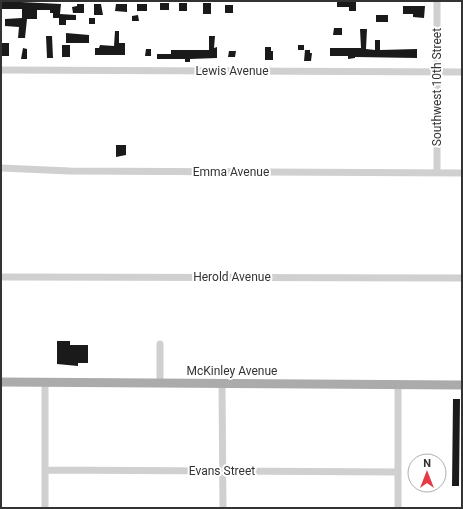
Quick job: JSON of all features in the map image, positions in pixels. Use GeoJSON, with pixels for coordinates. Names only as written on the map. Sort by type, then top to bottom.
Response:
{"type":"FeatureCollection","features":[{"type":"Feature","properties":{"kind":"main road","name":"McKinley Avenue"},"geometry":{"type":"LineString","coordinates":[[1,382],[462,385]]}},
{"type":"Feature","properties":{"kind":"street","name":"Southwest 10th Street"},"geometry":{"type":"LineString","coordinates":[[437,1],[437,173]]}},
{"type":"Feature","properties":{"kind":"street","name":"Lewis Avenue"},"geometry":{"type":"LineString","coordinates":[[1,70],[462,72]]}},
{"type":"Feature","properties":{"kind":"street","name":"Emma Avenue"},"geometry":{"type":"LineString","coordinates":[[1,168],[70,171],[462,173]]}},
{"type":"Feature","properties":{"kind":"street","name":"Herold Avenue"},"geometry":{"type":"LineString","coordinates":[[1,276],[462,278]]}},
{"type":"Feature","properties":{"kind":"street"},"geometry":{"type":"LineString","coordinates":[[160,344],[160,383]]}},
{"type":"Feature","properties":{"kind":"street"},"geometry":{"type":"LineString","coordinates":[[45,382],[45,508]]}},
{"type":"Feature","properties":{"kind":"street"},"geometry":{"type":"LineString","coordinates":[[222,383],[223,508]]}},
{"type":"Feature","properties":{"kind":"street"},"geometry":{"type":"LineString","coordinates":[[398,384],[398,508]]}},
{"type":"Feature","properties":{"kind":"street","name":"Evans Street"},"geometry":{"type":"LineString","coordinates":[[45,470],[398,472]]}},
{"type":"Feature","properties":{"kind":"building"},"geometry":{"type":"Polygon","coordinates":[[[1,1],[61,4],[60,14],[76,15],[76,20],[66,20],[66,25],[59,25],[59,18],[53,18],[53,13],[50,13],[50,10],[37,10],[37,19],[27,19],[25,38],[18,38],[19,27],[5,26],[5,19],[22,18],[22,9],[1,9],[1,1]]]}},
{"type":"Feature","properties":{"kind":"building"},"geometry":{"type":"Polygon","coordinates":[[[337,1],[356,1],[356,11],[349,11],[349,7],[337,7],[337,1]]]}},
{"type":"Feature","properties":{"kind":"building"},"geometry":{"type":"Polygon","coordinates":[[[160,3],[169,3],[169,10],[160,10],[160,3]]]}},
{"type":"Feature","properties":{"kind":"building"},"geometry":{"type":"Polygon","coordinates":[[[179,3],[187,3],[187,11],[179,11],[179,3]]]}},
{"type":"Feature","properties":{"kind":"building"},"geometry":{"type":"Polygon","coordinates":[[[203,3],[211,3],[211,14],[203,14],[203,3]]]}},
{"type":"Feature","properties":{"kind":"building"},"geometry":{"type":"Polygon","coordinates":[[[77,4],[84,4],[84,13],[73,13],[72,7],[77,6],[77,4]]]}},
{"type":"Feature","properties":{"kind":"building"},"geometry":{"type":"Polygon","coordinates":[[[94,4],[101,4],[103,15],[94,15],[94,4]]]}},
{"type":"Feature","properties":{"kind":"building"},"geometry":{"type":"Polygon","coordinates":[[[116,4],[127,4],[127,12],[115,11],[116,4]]]}},
{"type":"Feature","properties":{"kind":"building"},"geometry":{"type":"Polygon","coordinates":[[[137,4],[147,4],[147,11],[137,11],[137,4]]]}},
{"type":"Feature","properties":{"kind":"building"},"geometry":{"type":"Polygon","coordinates":[[[225,5],[233,5],[233,13],[225,13],[225,5]]]}},
{"type":"Feature","properties":{"kind":"building"},"geometry":{"type":"Polygon","coordinates":[[[403,6],[425,6],[424,18],[413,17],[413,14],[403,14],[403,6]]]}},
{"type":"Feature","properties":{"kind":"building"},"geometry":{"type":"Polygon","coordinates":[[[138,15],[139,21],[132,21],[132,16],[138,15]]]}},
{"type":"Feature","properties":{"kind":"building"},"geometry":{"type":"Polygon","coordinates":[[[376,15],[388,15],[388,22],[376,22],[376,15]]]}},
{"type":"Feature","properties":{"kind":"building"},"geometry":{"type":"Polygon","coordinates":[[[89,18],[95,18],[95,24],[89,24],[89,18]]]}},
{"type":"Feature","properties":{"kind":"building"},"geometry":{"type":"Polygon","coordinates":[[[334,28],[342,28],[342,35],[333,35],[334,28]]]}},
{"type":"Feature","properties":{"kind":"building"},"geometry":{"type":"Polygon","coordinates":[[[360,29],[367,29],[366,49],[375,50],[375,40],[380,40],[380,50],[417,49],[417,58],[355,57],[348,59],[348,56],[330,56],[330,48],[361,48],[360,29]]]}},
{"type":"Feature","properties":{"kind":"building"},"geometry":{"type":"Polygon","coordinates":[[[115,31],[119,31],[119,43],[125,43],[125,55],[95,55],[95,48],[99,48],[100,45],[114,46],[115,31]]]}},
{"type":"Feature","properties":{"kind":"building"},"geometry":{"type":"Polygon","coordinates":[[[66,33],[89,35],[89,43],[66,43],[66,33]]]}},
{"type":"Feature","properties":{"kind":"building"},"geometry":{"type":"Polygon","coordinates":[[[46,36],[52,36],[53,58],[47,58],[46,36]]]}},
{"type":"Feature","properties":{"kind":"building"},"geometry":{"type":"Polygon","coordinates":[[[209,36],[215,36],[214,48],[217,47],[217,58],[190,59],[190,62],[185,62],[185,59],[157,59],[157,54],[171,54],[171,50],[209,50],[209,36]]]}},
{"type":"Feature","properties":{"kind":"building"},"geometry":{"type":"Polygon","coordinates":[[[2,43],[9,43],[9,56],[2,56],[2,43]]]}},
{"type":"Feature","properties":{"kind":"building"},"geometry":{"type":"Polygon","coordinates":[[[62,45],[70,45],[70,57],[62,57],[62,45]]]}},
{"type":"Feature","properties":{"kind":"building"},"geometry":{"type":"Polygon","coordinates":[[[298,45],[304,45],[304,50],[298,50],[298,45]]]}},
{"type":"Feature","properties":{"kind":"building"},"geometry":{"type":"Polygon","coordinates":[[[265,47],[271,47],[271,51],[273,51],[273,60],[265,60],[265,47]]]}},
{"type":"Feature","properties":{"kind":"building"},"geometry":{"type":"Polygon","coordinates":[[[23,48],[27,49],[27,59],[21,59],[23,48]]]}},
{"type":"Feature","properties":{"kind":"building"},"geometry":{"type":"Polygon","coordinates":[[[146,49],[151,49],[151,56],[145,56],[146,49]]]}},
{"type":"Feature","properties":{"kind":"building"},"geometry":{"type":"Polygon","coordinates":[[[305,50],[310,50],[310,53],[312,53],[311,61],[304,61],[305,50]]]}},
{"type":"Feature","properties":{"kind":"building"},"geometry":{"type":"Polygon","coordinates":[[[229,51],[236,51],[235,57],[228,57],[229,51]]]}},
{"type":"Feature","properties":{"kind":"building"},"geometry":{"type":"Polygon","coordinates":[[[116,145],[126,145],[126,155],[116,157],[116,145]]]}},
{"type":"Feature","properties":{"kind":"building"},"geometry":{"type":"Polygon","coordinates":[[[57,341],[70,341],[70,345],[88,345],[88,363],[78,363],[78,366],[57,364],[57,341]]]}},
{"type":"Feature","properties":{"kind":"building"},"geometry":{"type":"Polygon","coordinates":[[[453,399],[460,399],[459,486],[452,486],[453,399]]]}}]}
